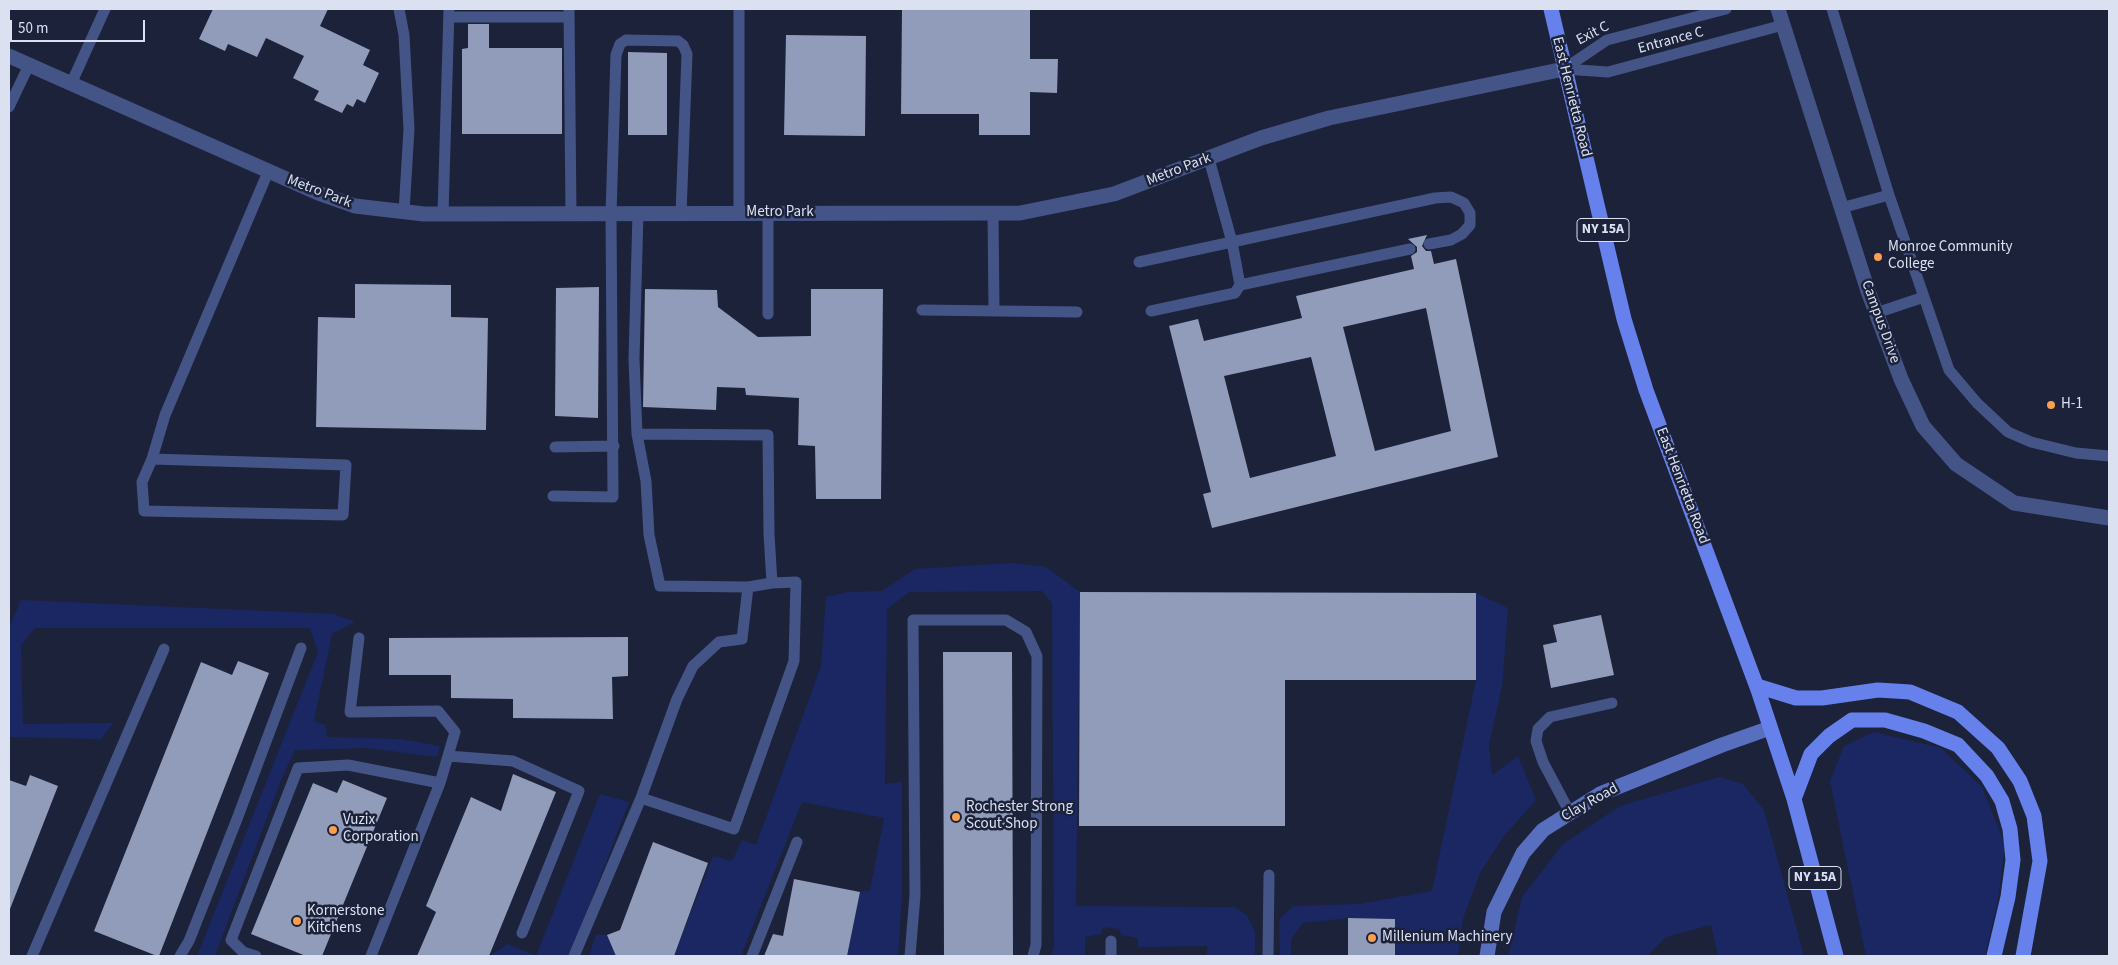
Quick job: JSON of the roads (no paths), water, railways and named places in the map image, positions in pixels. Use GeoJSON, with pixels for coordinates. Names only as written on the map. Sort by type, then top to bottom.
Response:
{"type":"FeatureCollection","features":[{"type":"Feature","properties":{"kind":"main road","name":"East Henrietta Road"},"geometry":{"type":"LineString","coordinates":[[1550,9],[1624,318],[1646,390],[1757,686],[1794,799],[1836,956]]}},
{"type":"Feature","properties":{"kind":"main road"},"geometry":{"type":"LineString","coordinates":[[1757,686],[1796,698],[1822,698],[1878,690],[1910,692],[1958,712],[1998,748],[2020,781],[2030,807],[2040,861],[2023,956]]}},
{"type":"Feature","properties":{"kind":"main road"},"geometry":{"type":"LineString","coordinates":[[1794,799],[1811,754],[1829,736],[1852,720],[1885,720],[1924,731],[1958,745],[1986,776],[2002,801],[2010,829],[2013,860],[2008,897],[1994,956]]}},
{"type":"Feature","properties":{"kind":"street","name":"Campus Drive"},"geometry":{"type":"LineString","coordinates":[[1778,9],[1876,312],[1901,379],[1924,426],[1956,464],[2014,503],[2109,518]]}},
{"type":"Feature","properties":{"kind":"street","name":"Metro Park"},"geometry":{"type":"LineString","coordinates":[[9,56],[268,172],[354,206],[443,214],[1020,213],[1114,194],[1260,138],[1329,118],[1564,69]]}},
{"type":"Feature","properties":{"kind":"street","name":"Clay Road"},"geometry":{"type":"LineString","coordinates":[[1487,956],[1494,912],[1523,853],[1543,830],[1600,794],[1722,745],[1770,728]]}},
{"type":"Feature","properties":{"kind":"lane"},"geometry":{"type":"LineString","coordinates":[[72,84],[105,9]]}},
{"type":"Feature","properties":{"kind":"lane"},"geometry":{"type":"LineString","coordinates":[[399,9],[404,35],[409,129],[404,212]]}},
{"type":"Feature","properties":{"kind":"lane"},"geometry":{"type":"LineString","coordinates":[[738,9],[739,213]]}},
{"type":"Feature","properties":{"kind":"lane","name":"Exit C"},"geometry":{"type":"LineString","coordinates":[[1564,69],[1607,40],[1726,9]]}},
{"type":"Feature","properties":{"kind":"lane"},"geometry":{"type":"LineString","coordinates":[[1832,9],[1889,195],[1949,370],[1977,404],[2008,432],[2031,442],[2076,453],[2109,456]]}},
{"type":"Feature","properties":{"kind":"lane"},"geometry":{"type":"LineString","coordinates":[[443,214],[449,13],[569,13],[571,214]]}},
{"type":"Feature","properties":{"kind":"lane","name":"Entrance C"},"geometry":{"type":"LineString","coordinates":[[1564,69],[1608,72],[1783,25]]}},
{"type":"Feature","properties":{"kind":"lane"},"geometry":{"type":"LineString","coordinates":[[553,496],[613,497],[611,214],[616,55],[620,44],[626,40],[678,41],[683,44],[687,54],[681,214]]}},
{"type":"Feature","properties":{"kind":"lane"},"geometry":{"type":"LineString","coordinates":[[9,107],[29,65]]}},
{"type":"Feature","properties":{"kind":"lane"},"geometry":{"type":"LineString","coordinates":[[1151,311],[1235,293],[1240,285],[1232,242],[1209,159]]}},
{"type":"Feature","properties":{"kind":"lane"},"geometry":{"type":"LineString","coordinates":[[152,459],[346,466],[343,515],[144,511],[142,482],[152,459],[165,415],[268,172]]}},
{"type":"Feature","properties":{"kind":"lane"},"geometry":{"type":"LineString","coordinates":[[1841,208],[1889,195]]}},
{"type":"Feature","properties":{"kind":"lane"},"geometry":{"type":"LineString","coordinates":[[1139,262],[1436,198],[1451,198],[1464,203],[1470,214],[1470,225],[1462,234],[1451,240],[1429,244]]}},
{"type":"Feature","properties":{"kind":"lane"},"geometry":{"type":"LineString","coordinates":[[638,213],[634,359],[637,434],[646,481],[649,535],[660,586],[748,587],[796,582],[794,661],[734,829],[641,798]]}},
{"type":"Feature","properties":{"kind":"lane"},"geometry":{"type":"LineString","coordinates":[[768,213],[768,314]]}},
{"type":"Feature","properties":{"kind":"lane"},"geometry":{"type":"LineString","coordinates":[[993,213],[994,311]]}},
{"type":"Feature","properties":{"kind":"lane"},"geometry":{"type":"LineString","coordinates":[[1240,285],[1410,249]]}},
{"type":"Feature","properties":{"kind":"lane"},"geometry":{"type":"LineString","coordinates":[[1876,312],[1924,297]]}},
{"type":"Feature","properties":{"kind":"lane"},"geometry":{"type":"LineString","coordinates":[[922,310],[1077,312]]}},
{"type":"Feature","properties":{"kind":"lane"},"geometry":{"type":"LineString","coordinates":[[637,434],[768,435],[769,534],[772,583]]}},
{"type":"Feature","properties":{"kind":"lane"},"geometry":{"type":"LineString","coordinates":[[555,447],[614,446]]}},
{"type":"Feature","properties":{"kind":"lane"},"geometry":{"type":"LineString","coordinates":[[574,956],[641,798],[677,698],[693,666],[719,642],[742,638],[748,587]]}},
{"type":"Feature","properties":{"kind":"lane"},"geometry":{"type":"LineString","coordinates":[[910,956],[915,895],[913,620],[1006,620],[1026,632],[1037,656],[1036,945],[1033,956]]}},
{"type":"Feature","properties":{"kind":"lane"},"geometry":{"type":"LineString","coordinates":[[359,638],[350,712],[438,711],[455,732],[440,783],[371,956]]}},
{"type":"Feature","properties":{"kind":"lane"},"geometry":{"type":"LineString","coordinates":[[180,956],[189,941],[238,819],[301,648]]}},
{"type":"Feature","properties":{"kind":"lane"},"geometry":{"type":"LineString","coordinates":[[32,956],[164,649]]}},
{"type":"Feature","properties":{"kind":"lane"},"geometry":{"type":"LineString","coordinates":[[1570,813],[1543,762],[1536,741],[1538,729],[1550,718],[1612,703]]}},
{"type":"Feature","properties":{"kind":"lane"},"geometry":{"type":"LineString","coordinates":[[448,756],[513,761],[579,791],[522,933]]}},
{"type":"Feature","properties":{"kind":"lane"},"geometry":{"type":"LineString","coordinates":[[256,956],[243,952],[231,940],[298,768],[348,765],[440,783]]}},
{"type":"Feature","properties":{"kind":"lane"},"geometry":{"type":"LineString","coordinates":[[752,956],[797,842]]}},
{"type":"Feature","properties":{"kind":"lane"},"geometry":{"type":"LineString","coordinates":[[1268,956],[1269,875]]}},
{"type":"Feature","properties":{"kind":"lane"},"geometry":{"type":"LineString","coordinates":[[1111,942],[1112,956]]}},
{"type":"Feature","properties":{"kind":"place","name":"Monroe Community College"},"geometry":{"type":"Point","coordinates":[1878,257]}},
{"type":"Feature","properties":{"kind":"place","name":"H-1"},"geometry":{"type":"Point","coordinates":[2051,405]}},
{"type":"Feature","properties":{"kind":"place","name":"Rochester Strong Scout Shop"},"geometry":{"type":"Point","coordinates":[956,817]}},
{"type":"Feature","properties":{"kind":"place","name":"Vuzix Corporation"},"geometry":{"type":"Point","coordinates":[333,830]}},
{"type":"Feature","properties":{"kind":"place","name":"Kornerstone Kitchens"},"geometry":{"type":"Point","coordinates":[297,921]}},
{"type":"Feature","properties":{"kind":"place","name":"Millenium Machinery"},"geometry":{"type":"Point","coordinates":[1372,938]}}]}
